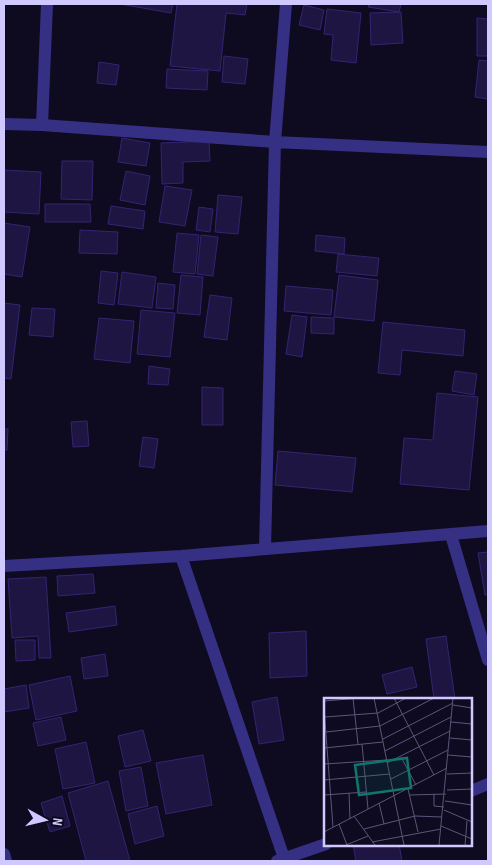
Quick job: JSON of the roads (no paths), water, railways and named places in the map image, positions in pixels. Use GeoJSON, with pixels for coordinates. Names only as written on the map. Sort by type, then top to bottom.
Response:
{"type":"FeatureCollection","features":[{"type":"Feature","properties":{"kind":"street"},"geometry":{"type":"LineString","coordinates":[[42,125],[47,4]]}},
{"type":"Feature","properties":{"kind":"street"},"geometry":{"type":"LineString","coordinates":[[265,549],[275,142],[286,4]]}},
{"type":"Feature","properties":{"kind":"street"},"geometry":{"type":"LineString","coordinates":[[4,124],[42,125],[275,142],[488,152]]}},
{"type":"Feature","properties":{"kind":"street"},"geometry":{"type":"LineString","coordinates":[[4,566],[181,556],[488,531]]}},
{"type":"Feature","properties":{"kind":"street"},"geometry":{"type":"LineString","coordinates":[[452,535],[488,660]]}},
{"type":"Feature","properties":{"kind":"street"},"geometry":{"type":"LineString","coordinates":[[181,556],[282,860],[324,845]]}},
{"type":"Feature","properties":{"kind":"street"},"geometry":{"type":"LineString","coordinates":[[472,791],[488,784]]}},
{"type":"Feature","properties":{"kind":"street"},"geometry":{"type":"LineString","coordinates":[[4,854],[6,861]]}}]}
